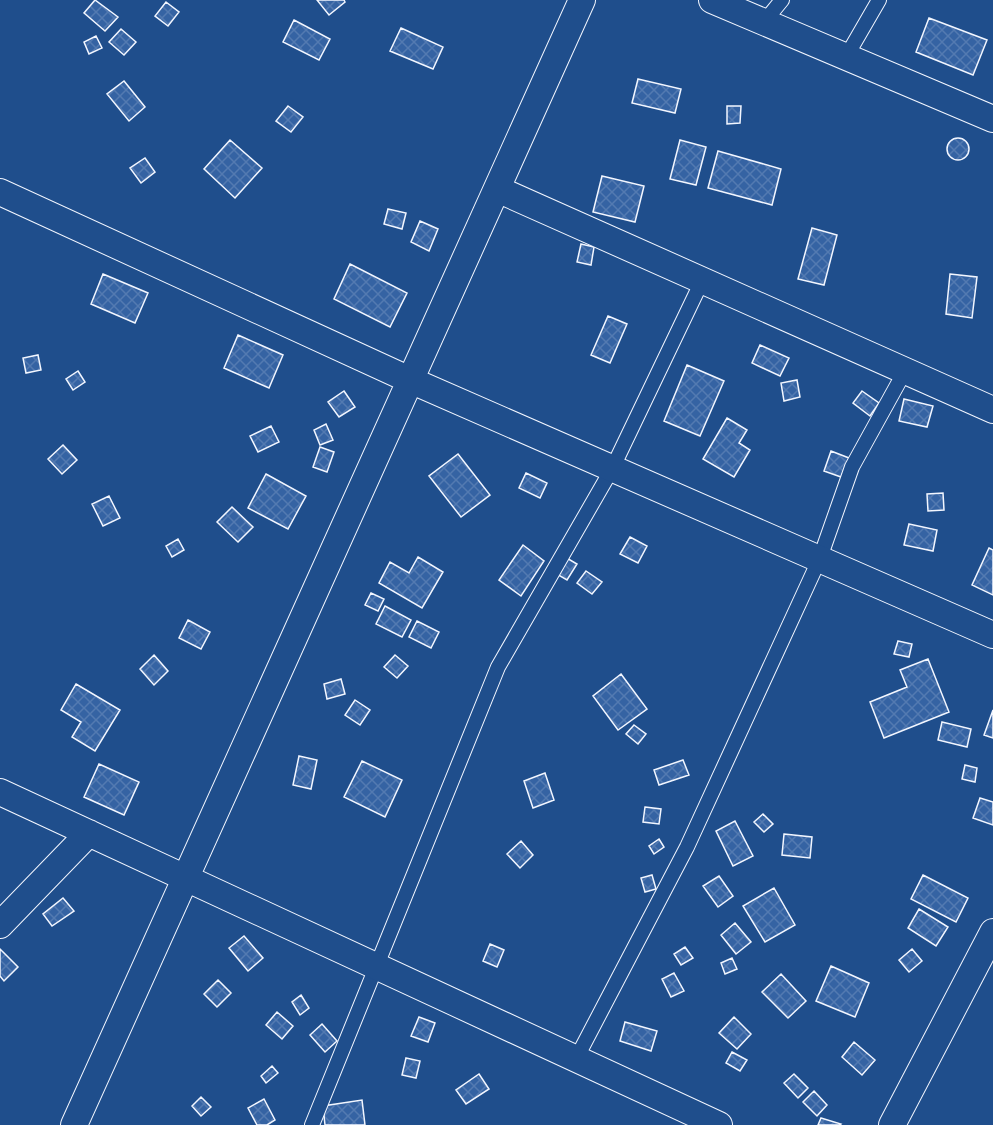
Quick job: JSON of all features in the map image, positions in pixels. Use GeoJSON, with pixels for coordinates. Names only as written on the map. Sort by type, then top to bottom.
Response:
{"type":"FeatureCollection","features":[{"type":"Feature","properties":{"kind":"street"},"geometry":{"type":"LineString","coordinates":[[74,1125],[582,0]]}},
{"type":"Feature","properties":{"kind":"street"},"geometry":{"type":"LineString","coordinates":[[712,0],[993,119]]}},
{"type":"Feature","properties":{"kind":"street"},"geometry":{"type":"LineString","coordinates":[[497,189],[993,410]]}},
{"type":"Feature","properties":{"kind":"street"},"geometry":{"type":"LineString","coordinates":[[0,192],[410,380],[993,635]]}},
{"type":"Feature","properties":{"kind":"street"},"geometry":{"type":"LineString","coordinates":[[0,792],[719,1125]]}},
{"type":"Feature","properties":{"kind":"street"},"geometry":{"type":"LineString","coordinates":[[0,925],[89,834]]}},
{"type":"Feature","properties":{"kind":"street"},"geometry":{"type":"LineString","coordinates":[[892,1125],[993,933]]}},
{"type":"Feature","properties":{"kind":"lane"},"geometry":{"type":"LineString","coordinates":[[764,22],[782,0]]}},
{"type":"Feature","properties":{"kind":"lane"},"geometry":{"type":"LineString","coordinates":[[846,57],[879,0]]}},
{"type":"Feature","properties":{"kind":"lane"},"geometry":{"type":"LineString","coordinates":[[312,1125],[498,667],[612,469],[702,280]]}},
{"type":"Feature","properties":{"kind":"lane"},"geometry":{"type":"LineString","coordinates":[[576,1059],[687,847],[820,558],[852,467],[905,371]]}},
{"type":"Feature","properties":{"kind":"building"},"geometry":{"type":"Polygon","coordinates":[[[95,0],[118,17],[105,31],[84,13],[95,0]]]}},
{"type":"Feature","properties":{"kind":"building"},"geometry":{"type":"Polygon","coordinates":[[[317,0],[344,0],[345,2],[329,15],[317,0]]]}},
{"type":"Feature","properties":{"kind":"building"},"geometry":{"type":"Polygon","coordinates":[[[166,2],[179,12],[168,26],[155,16],[166,2]]]}},
{"type":"Feature","properties":{"kind":"building"},"geometry":{"type":"Polygon","coordinates":[[[929,18],[987,40],[973,75],[916,52],[929,18]]]}},
{"type":"Feature","properties":{"kind":"building"},"geometry":{"type":"Polygon","coordinates":[[[294,20],[330,39],[319,60],[283,42],[294,20]]]}},
{"type":"Feature","properties":{"kind":"building"},"geometry":{"type":"Polygon","coordinates":[[[401,28],[443,47],[433,69],[390,51],[401,28]]]}},
{"type":"Feature","properties":{"kind":"building"},"geometry":{"type":"Polygon","coordinates":[[[121,29],[136,42],[124,55],[109,42],[121,29]]]}},
{"type":"Feature","properties":{"kind":"building"},"geometry":{"type":"Polygon","coordinates":[[[96,36],[102,48],[89,54],[84,42],[96,36]]]}},
{"type":"Feature","properties":{"kind":"building"},"geometry":{"type":"Polygon","coordinates":[[[638,79],[681,89],[675,113],[632,103],[638,79]]]}},
{"type":"Feature","properties":{"kind":"building"},"geometry":{"type":"Polygon","coordinates":[[[124,81],[145,107],[129,121],[107,94],[124,81]]]}},
{"type":"Feature","properties":{"kind":"building"},"geometry":{"type":"Polygon","coordinates":[[[288,106],[303,117],[291,132],[276,121],[288,106]]]}},
{"type":"Feature","properties":{"kind":"building"},"geometry":{"type":"Polygon","coordinates":[[[727,106],[741,106],[740,123],[727,124],[727,106]]]}},
{"type":"Feature","properties":{"kind":"building"},"geometry":{"type":"Polygon","coordinates":[[[958,138],[966,141],[969,149],[966,157],[958,160],[950,157],[947,149],[950,141],[958,138]]]}},
{"type":"Feature","properties":{"kind":"building"},"geometry":{"type":"Polygon","coordinates":[[[230,140],[262,168],[235,198],[204,169],[230,140]]]}},
{"type":"Feature","properties":{"kind":"building"},"geometry":{"type":"Polygon","coordinates":[[[680,140],[706,147],[696,185],[670,179],[680,140]]]}},
{"type":"Feature","properties":{"kind":"building"},"geometry":{"type":"Polygon","coordinates":[[[718,151],[781,169],[772,205],[708,188],[718,151]]]}},
{"type":"Feature","properties":{"kind":"building"},"geometry":{"type":"Polygon","coordinates":[[[145,158],[155,172],[141,183],[130,168],[145,158]]]}},
{"type":"Feature","properties":{"kind":"building"},"geometry":{"type":"Polygon","coordinates":[[[602,176],[644,186],[635,222],[593,212],[602,176]]]}},
{"type":"Feature","properties":{"kind":"building"},"geometry":{"type":"Polygon","coordinates":[[[388,209],[406,213],[402,229],[384,224],[388,209]]]}},
{"type":"Feature","properties":{"kind":"building"},"geometry":{"type":"Polygon","coordinates":[[[420,221],[438,229],[429,251],[411,242],[420,221]]]}},
{"type":"Feature","properties":{"kind":"building"},"geometry":{"type":"Polygon","coordinates":[[[812,228],[837,235],[824,285],[798,279],[812,228]]]}},
{"type":"Feature","properties":{"kind":"building"},"geometry":{"type":"Polygon","coordinates":[[[581,244],[594,247],[591,265],[577,262],[581,244]]]}},
{"type":"Feature","properties":{"kind":"building"},"geometry":{"type":"Polygon","coordinates":[[[350,264],[407,293],[390,327],[334,299],[350,264]]]}},
{"type":"Feature","properties":{"kind":"building"},"geometry":{"type":"Polygon","coordinates":[[[103,274],[148,293],[135,323],[91,304],[103,274]]]}},
{"type":"Feature","properties":{"kind":"building"},"geometry":{"type":"Polygon","coordinates":[[[950,274],[977,277],[972,318],[946,314],[950,274]]]}},
{"type":"Feature","properties":{"kind":"building"},"geometry":{"type":"Polygon","coordinates":[[[608,316],[627,324],[610,363],[591,355],[608,316]]]}},
{"type":"Feature","properties":{"kind":"building"},"geometry":{"type":"Polygon","coordinates":[[[238,335],[283,355],[269,388],[224,368],[238,335]]]}},
{"type":"Feature","properties":{"kind":"building"},"geometry":{"type":"Polygon","coordinates":[[[760,345],[789,358],[780,376],[752,363],[760,345]]]}},
{"type":"Feature","properties":{"kind":"building"},"geometry":{"type":"Polygon","coordinates":[[[38,355],[41,370],[26,373],[23,358],[38,355]]]}},
{"type":"Feature","properties":{"kind":"building"},"geometry":{"type":"Polygon","coordinates":[[[687,365],[724,381],[700,436],[664,421],[687,365]]]}},
{"type":"Feature","properties":{"kind":"building"},"geometry":{"type":"Polygon","coordinates":[[[78,371],[85,382],[73,390],[66,379],[78,371]]]}},
{"type":"Feature","properties":{"kind":"building"},"geometry":{"type":"Polygon","coordinates":[[[797,380],[800,397],[784,401],[781,383],[797,380]]]}},
{"type":"Feature","properties":{"kind":"building"},"geometry":{"type":"Polygon","coordinates":[[[344,391],[355,407],[339,417],[328,402],[344,391]]]}},
{"type":"Feature","properties":{"kind":"building"},"geometry":{"type":"Polygon","coordinates":[[[862,391],[879,403],[870,416],[853,403],[862,391]]]}},
{"type":"Feature","properties":{"kind":"building"},"geometry":{"type":"Polygon","coordinates":[[[904,399],[933,406],[927,427],[899,421],[904,399]]]}},
{"type":"Feature","properties":{"kind":"building"},"geometry":{"type":"Polygon","coordinates":[[[727,418],[747,430],[739,443],[750,450],[734,477],[703,459],[727,418]]]}},
{"type":"Feature","properties":{"kind":"building"},"geometry":{"type":"Polygon","coordinates":[[[326,424],[333,440],[320,445],[314,430],[326,424]]]}},
{"type":"Feature","properties":{"kind":"building"},"geometry":{"type":"Polygon","coordinates":[[[271,426],[279,442],[258,452],[250,436],[271,426]]]}},
{"type":"Feature","properties":{"kind":"building"},"geometry":{"type":"Polygon","coordinates":[[[63,445],[77,460],[62,474],[48,459],[63,445]]]}},
{"type":"Feature","properties":{"kind":"building"},"geometry":{"type":"Polygon","coordinates":[[[320,447],[334,452],[327,472],[313,467],[320,447]]]}},
{"type":"Feature","properties":{"kind":"building"},"geometry":{"type":"Polygon","coordinates":[[[831,451],[849,458],[841,477],[824,471],[831,451]]]}},
{"type":"Feature","properties":{"kind":"building"},"geometry":{"type":"Polygon","coordinates":[[[458,454],[490,495],[461,517],[429,476],[458,454]]]}},
{"type":"Feature","properties":{"kind":"building"},"geometry":{"type":"Polygon","coordinates":[[[526,473],[547,483],[540,498],[519,488],[526,473]]]}},
{"type":"Feature","properties":{"kind":"building"},"geometry":{"type":"Polygon","coordinates":[[[266,474],[306,496],[288,529],[248,508],[266,474]]]}},
{"type":"Feature","properties":{"kind":"building"},"geometry":{"type":"Polygon","coordinates":[[[943,493],[944,510],[928,511],[927,494],[943,493]]]}},
{"type":"Feature","properties":{"kind":"building"},"geometry":{"type":"Polygon","coordinates":[[[109,496],[120,518],[103,526],[92,504],[109,496]]]}},
{"type":"Feature","properties":{"kind":"building"},"geometry":{"type":"Polygon","coordinates":[[[232,507],[253,527],[238,542],[217,522],[232,507]]]}},
{"type":"Feature","properties":{"kind":"building"},"geometry":{"type":"Polygon","coordinates":[[[909,524],[937,530],[933,551],[904,545],[909,524]]]}},
{"type":"Feature","properties":{"kind":"building"},"geometry":{"type":"Polygon","coordinates":[[[630,537],[647,546],[638,563],[620,554],[630,537]]]}},
{"type":"Feature","properties":{"kind":"building"},"geometry":{"type":"Polygon","coordinates":[[[178,539],[184,550],[172,557],[166,546],[178,539]]]}},
{"type":"Feature","properties":{"kind":"building"},"geometry":{"type":"Polygon","coordinates":[[[523,545],[544,561],[521,596],[499,580],[523,545]]]}},
{"type":"Feature","properties":{"kind":"building"},"geometry":{"type":"Polygon","coordinates":[[[989,548],[993,550],[993,595],[972,585],[989,548]]]}},
{"type":"Feature","properties":{"kind":"building"},"geometry":{"type":"Polygon","coordinates":[[[418,557],[443,572],[422,608],[379,583],[390,562],[409,573],[418,557]]]}},
{"type":"Feature","properties":{"kind":"building"},"geometry":{"type":"Polygon","coordinates":[[[565,557],[577,564],[567,580],[555,573],[565,557]]]}},
{"type":"Feature","properties":{"kind":"building"},"geometry":{"type":"Polygon","coordinates":[[[586,571],[602,582],[592,594],[577,583],[586,571]]]}},
{"type":"Feature","properties":{"kind":"building"},"geometry":{"type":"Polygon","coordinates":[[[371,593],[384,599],[378,611],[365,605],[371,593]]]}},
{"type":"Feature","properties":{"kind":"building"},"geometry":{"type":"Polygon","coordinates":[[[385,606],[411,620],[402,637],[376,624],[385,606]]]}},
{"type":"Feature","properties":{"kind":"building"},"geometry":{"type":"Polygon","coordinates":[[[188,620],[210,632],[201,649],[179,638],[188,620]]]}},
{"type":"Feature","properties":{"kind":"building"},"geometry":{"type":"Polygon","coordinates":[[[417,621],[439,632],[431,648],[409,637],[417,621]]]}},
{"type":"Feature","properties":{"kind":"building"},"geometry":{"type":"Polygon","coordinates":[[[898,641],[912,644],[909,657],[894,654],[898,641]]]}},
{"type":"Feature","properties":{"kind":"building"},"geometry":{"type":"Polygon","coordinates":[[[154,655],[168,671],[154,685],[140,669],[154,655]]]}},
{"type":"Feature","properties":{"kind":"building"},"geometry":{"type":"Polygon","coordinates":[[[395,655],[408,666],[397,678],[384,667],[395,655]]]}},
{"type":"Feature","properties":{"kind":"building"},"geometry":{"type":"Polygon","coordinates":[[[928,659],[949,712],[884,738],[870,702],[907,687],[900,670],[928,659]]]}},
{"type":"Feature","properties":{"kind":"building"},"geometry":{"type":"Polygon","coordinates":[[[621,674],[647,709],[618,730],[593,696],[621,674]]]}},
{"type":"Feature","properties":{"kind":"building"},"geometry":{"type":"Polygon","coordinates":[[[341,679],[345,694],[327,699],[324,684],[341,679]]]}},
{"type":"Feature","properties":{"kind":"building"},"geometry":{"type":"Polygon","coordinates":[[[76,684],[120,710],[95,751],[72,737],[81,722],[61,710],[76,684]]]}},
{"type":"Feature","properties":{"kind":"building"},"geometry":{"type":"Polygon","coordinates":[[[355,700],[370,710],[360,725],[345,715],[355,700]]]}},
{"type":"Feature","properties":{"kind":"building"},"geometry":{"type":"Polygon","coordinates":[[[993,710],[993,738],[984,735],[993,710]]]}},
{"type":"Feature","properties":{"kind":"building"},"geometry":{"type":"Polygon","coordinates":[[[942,722],[971,729],[967,747],[938,740],[942,722]]]}},
{"type":"Feature","properties":{"kind":"building"},"geometry":{"type":"Polygon","coordinates":[[[634,725],[646,734],[638,744],[626,734],[634,725]]]}},
{"type":"Feature","properties":{"kind":"building"},"geometry":{"type":"Polygon","coordinates":[[[299,756],[317,760],[311,789],[293,785],[299,756]]]}},
{"type":"Feature","properties":{"kind":"building"},"geometry":{"type":"Polygon","coordinates":[[[683,760],[689,775],[659,785],[654,770],[683,760]]]}},
{"type":"Feature","properties":{"kind":"building"},"geometry":{"type":"Polygon","coordinates":[[[362,761],[402,780],[385,817],[344,797],[362,761]]]}},
{"type":"Feature","properties":{"kind":"building"},"geometry":{"type":"Polygon","coordinates":[[[99,764],[139,782],[124,815],[84,797],[99,764]]]}},
{"type":"Feature","properties":{"kind":"building"},"geometry":{"type":"Polygon","coordinates":[[[965,765],[977,768],[975,782],[962,779],[965,765]]]}},
{"type":"Feature","properties":{"kind":"building"},"geometry":{"type":"Polygon","coordinates":[[[545,773],[554,800],[533,808],[524,781],[545,773]]]}},
{"type":"Feature","properties":{"kind":"building"},"geometry":{"type":"Polygon","coordinates":[[[980,798],[993,802],[993,825],[973,818],[980,798]]]}},
{"type":"Feature","properties":{"kind":"building"},"geometry":{"type":"Polygon","coordinates":[[[645,807],[661,809],[659,824],[643,822],[645,807]]]}},
{"type":"Feature","properties":{"kind":"building"},"geometry":{"type":"Polygon","coordinates":[[[763,814],[773,824],[764,832],[754,822],[763,814]]]}},
{"type":"Feature","properties":{"kind":"building"},"geometry":{"type":"Polygon","coordinates":[[[735,821],[753,856],[733,866],[716,831],[735,821]]]}},
{"type":"Feature","properties":{"kind":"building"},"geometry":{"type":"Polygon","coordinates":[[[784,834],[812,837],[810,858],[782,855],[784,834]]]}},
{"type":"Feature","properties":{"kind":"building"},"geometry":{"type":"Polygon","coordinates":[[[659,839],[664,847],[654,854],[649,846],[659,839]]]}},
{"type":"Feature","properties":{"kind":"building"},"geometry":{"type":"Polygon","coordinates":[[[521,841],[533,855],[520,868],[507,854],[521,841]]]}},
{"type":"Feature","properties":{"kind":"building"},"geometry":{"type":"Polygon","coordinates":[[[652,875],[656,889],[645,892],[641,878],[652,875]]]}},
{"type":"Feature","properties":{"kind":"building"},"geometry":{"type":"Polygon","coordinates":[[[923,875],[968,898],[956,922],[911,899],[923,875]]]}},
{"type":"Feature","properties":{"kind":"building"},"geometry":{"type":"Polygon","coordinates":[[[719,876],[733,896],[718,907],[703,886],[719,876]]]}},
{"type":"Feature","properties":{"kind":"building"},"geometry":{"type":"Polygon","coordinates":[[[774,888],[795,925],[765,942],[743,906],[774,888]]]}},
{"type":"Feature","properties":{"kind":"building"},"geometry":{"type":"Polygon","coordinates":[[[63,898],[74,911],[52,926],[43,914],[63,898]]]}},
{"type":"Feature","properties":{"kind":"building"},"geometry":{"type":"Polygon","coordinates":[[[919,909],[948,927],[936,946],[908,928],[919,909]]]}},
{"type":"Feature","properties":{"kind":"building"},"geometry":{"type":"Polygon","coordinates":[[[735,923],[751,942],[736,954],[721,935],[735,923]]]}},
{"type":"Feature","properties":{"kind":"building"},"geometry":{"type":"Polygon","coordinates":[[[244,936],[263,958],[248,971],[229,948],[244,936]]]}},
{"type":"Feature","properties":{"kind":"building"},"geometry":{"type":"Polygon","coordinates":[[[490,944],[504,950],[497,967],[483,961],[490,944]]]}},
{"type":"Feature","properties":{"kind":"building"},"geometry":{"type":"Polygon","coordinates":[[[685,947],[693,958],[681,965],[674,954],[685,947]]]}},
{"type":"Feature","properties":{"kind":"building"},"geometry":{"type":"Polygon","coordinates":[[[0,949],[18,967],[4,981],[0,976],[0,949]]]}},
{"type":"Feature","properties":{"kind":"building"},"geometry":{"type":"Polygon","coordinates":[[[912,949],[922,961],[909,972],[899,960],[912,949]]]}},
{"type":"Feature","properties":{"kind":"building"},"geometry":{"type":"Polygon","coordinates":[[[732,958],[737,969],[725,974],[721,963],[732,958]]]}},
{"type":"Feature","properties":{"kind":"building"},"geometry":{"type":"Polygon","coordinates":[[[831,966],[869,983],[855,1017],[816,1001],[831,966]]]}},
{"type":"Feature","properties":{"kind":"building"},"geometry":{"type":"Polygon","coordinates":[[[674,973],[684,991],[671,997],[662,979],[674,973]]]}},
{"type":"Feature","properties":{"kind":"building"},"geometry":{"type":"Polygon","coordinates":[[[781,974],[806,1001],[788,1018],[762,992],[781,974]]]}},
{"type":"Feature","properties":{"kind":"building"},"geometry":{"type":"Polygon","coordinates":[[[218,980],[231,993],[217,1007],[204,994],[218,980]]]}},
{"type":"Feature","properties":{"kind":"building"},"geometry":{"type":"Polygon","coordinates":[[[301,995],[309,1008],[300,1015],[292,1002],[301,995]]]}},
{"type":"Feature","properties":{"kind":"building"},"geometry":{"type":"Polygon","coordinates":[[[277,1012],[293,1026],[282,1039],[266,1025],[277,1012]]]}},
{"type":"Feature","properties":{"kind":"building"},"geometry":{"type":"Polygon","coordinates":[[[419,1017],[435,1023],[428,1042],[411,1036],[419,1017]]]}},
{"type":"Feature","properties":{"kind":"building"},"geometry":{"type":"Polygon","coordinates":[[[734,1017],[751,1034],[737,1049],[719,1033],[734,1017]]]}},
{"type":"Feature","properties":{"kind":"building"},"geometry":{"type":"Polygon","coordinates":[[[625,1022],[657,1031],[651,1051],[620,1041],[625,1022]]]}},
{"type":"Feature","properties":{"kind":"building"},"geometry":{"type":"Polygon","coordinates":[[[322,1024],[337,1041],[325,1052],[310,1035],[322,1024]]]}},
{"type":"Feature","properties":{"kind":"building"},"geometry":{"type":"Polygon","coordinates":[[[854,1042],[875,1060],[862,1075],[842,1057],[854,1042]]]}},
{"type":"Feature","properties":{"kind":"building"},"geometry":{"type":"Polygon","coordinates":[[[732,1052],[747,1060],[740,1071],[726,1063],[732,1052]]]}},
{"type":"Feature","properties":{"kind":"building"},"geometry":{"type":"Polygon","coordinates":[[[406,1058],[420,1061],[416,1078],[402,1075],[406,1058]]]}},
{"type":"Feature","properties":{"kind":"building"},"geometry":{"type":"Polygon","coordinates":[[[272,1066],[278,1073],[266,1083],[261,1076],[272,1066]]]}},
{"type":"Feature","properties":{"kind":"building"},"geometry":{"type":"Polygon","coordinates":[[[479,1074],[489,1089],[466,1104],[456,1090],[479,1074]]]}},
{"type":"Feature","properties":{"kind":"building"},"geometry":{"type":"Polygon","coordinates":[[[794,1074],[808,1088],[798,1098],[784,1083],[794,1074]]]}},
{"type":"Feature","properties":{"kind":"building"},"geometry":{"type":"Polygon","coordinates":[[[814,1091],[827,1105],[817,1116],[803,1102],[814,1091]]]}},
{"type":"Feature","properties":{"kind":"building"},"geometry":{"type":"Polygon","coordinates":[[[201,1097],[211,1107],[201,1116],[192,1106],[201,1097]]]}},
{"type":"Feature","properties":{"kind":"building"},"geometry":{"type":"Polygon","coordinates":[[[264,1099],[275,1120],[267,1125],[257,1125],[248,1108],[264,1099]]]}},
{"type":"Feature","properties":{"kind":"building"},"geometry":{"type":"Polygon","coordinates":[[[362,1100],[365,1125],[325,1125],[323,1106],[362,1100]]]}},
{"type":"Feature","properties":{"kind":"building"},"geometry":{"type":"Polygon","coordinates":[[[821,1118],[841,1124],[818,1125],[821,1118]]]}}]}
